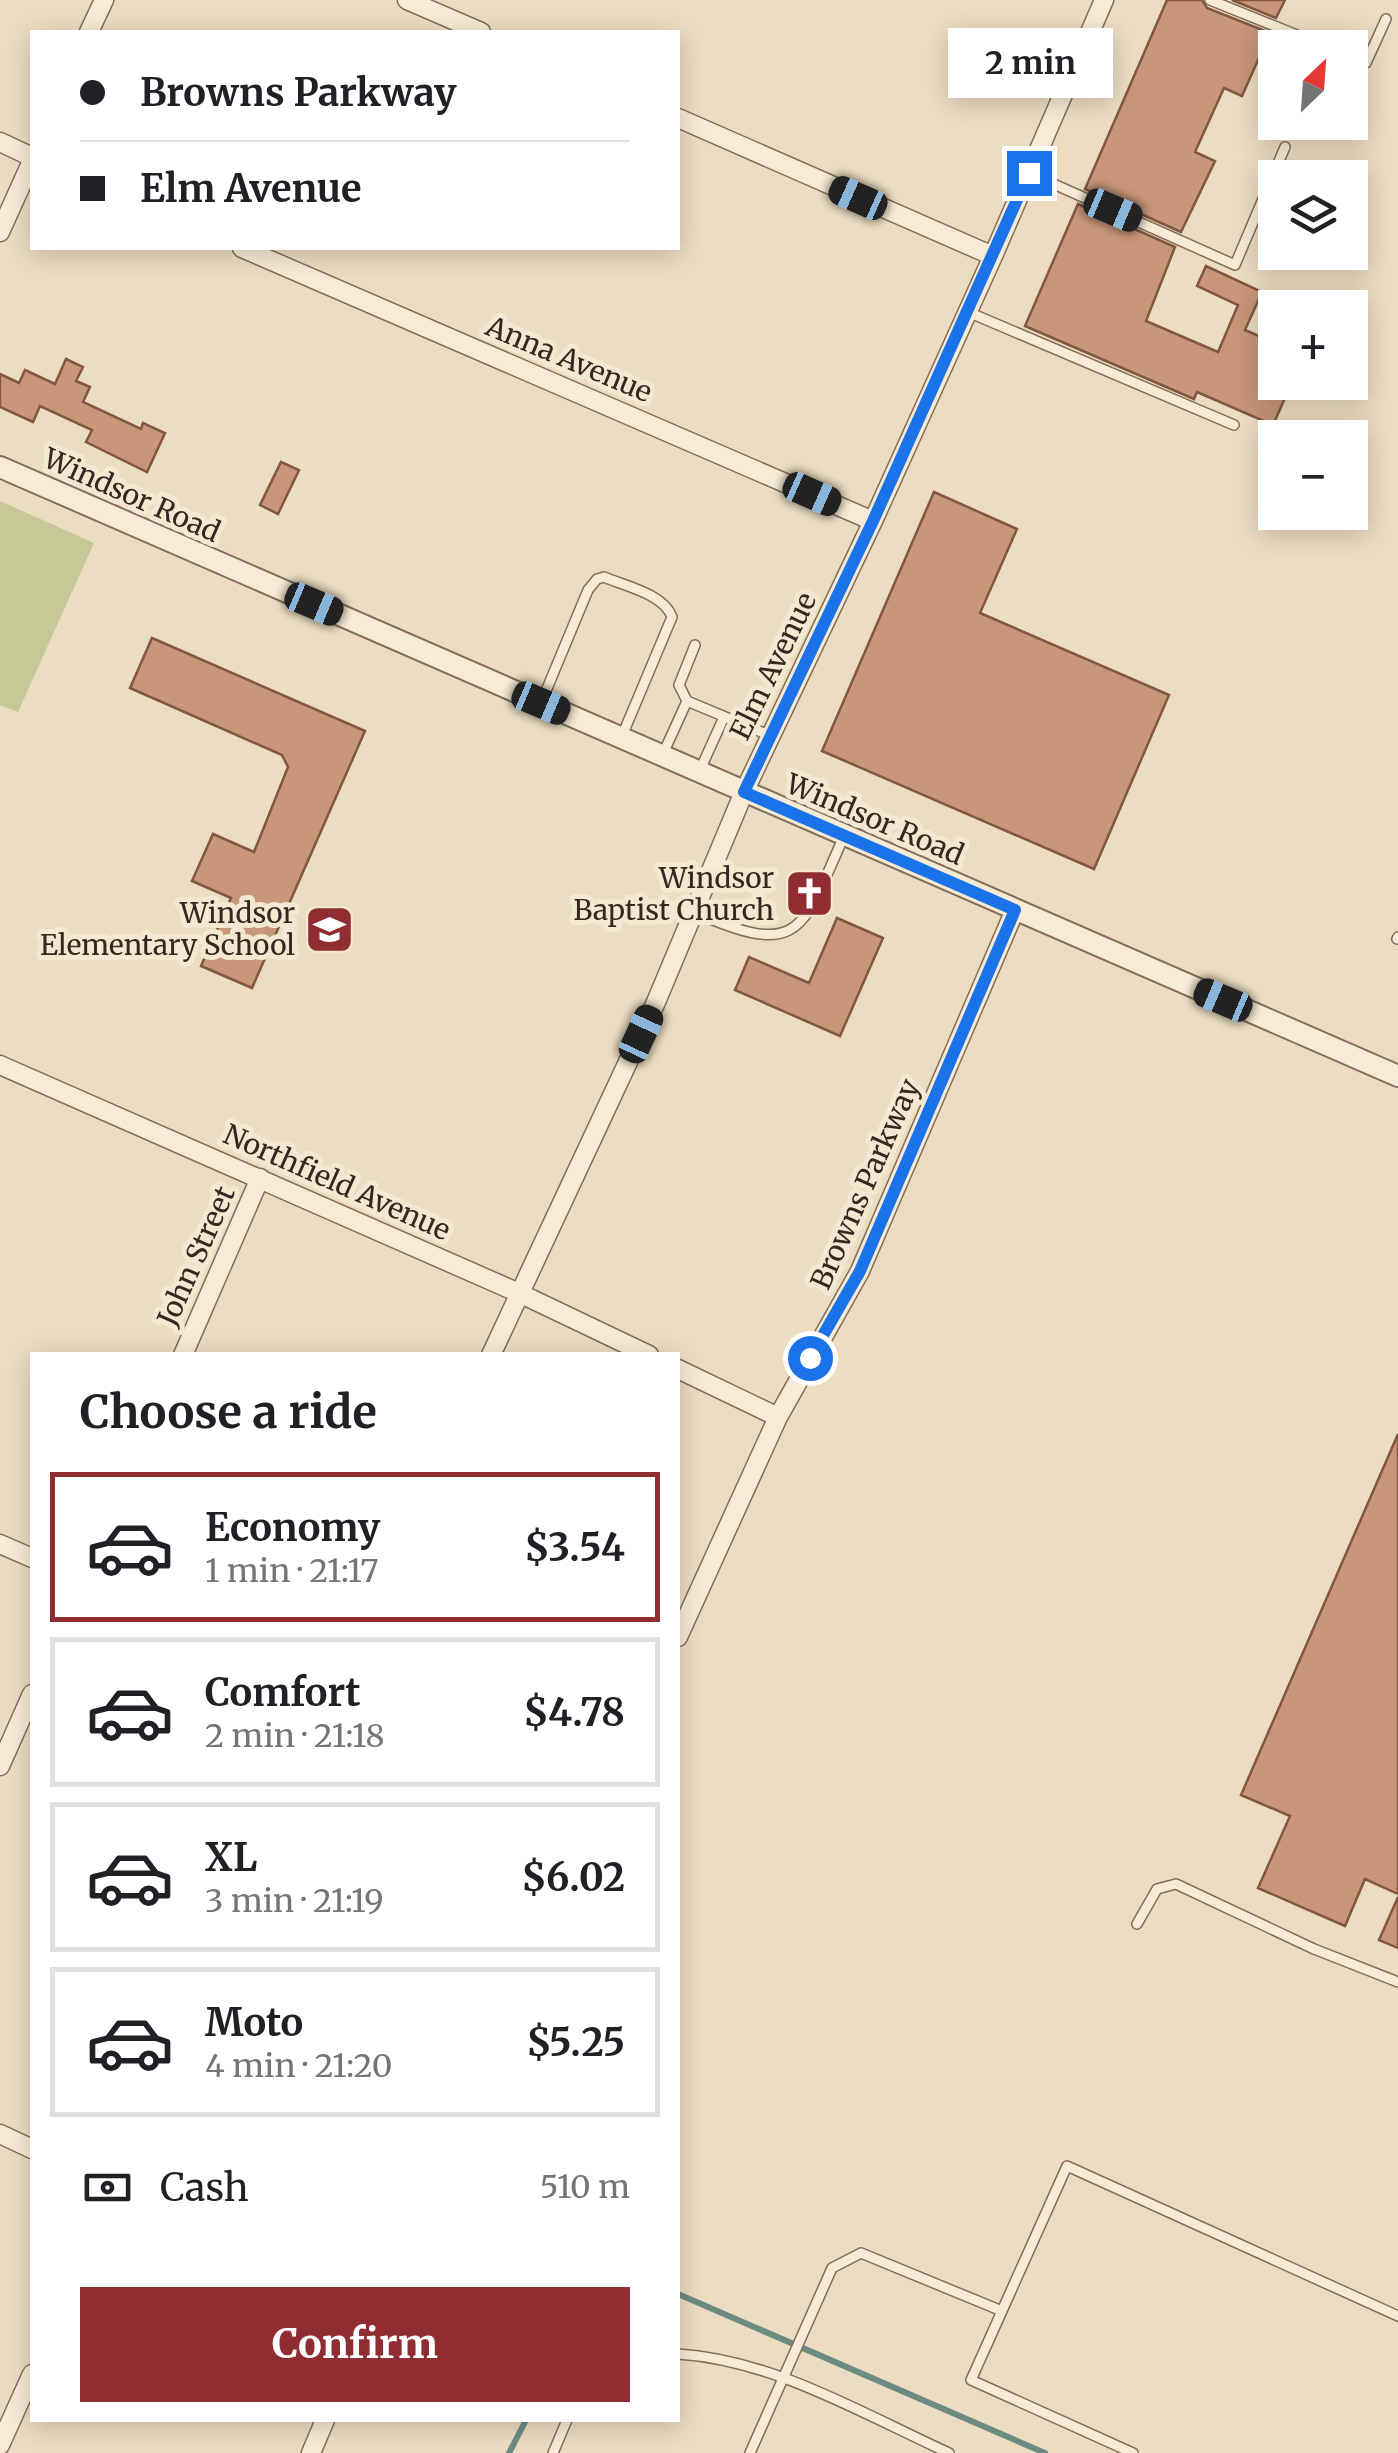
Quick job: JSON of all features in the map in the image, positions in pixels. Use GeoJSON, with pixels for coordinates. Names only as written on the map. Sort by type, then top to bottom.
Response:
{"type":"FeatureCollection","features":[{"type":"Feature","properties":{"kind":"street"},"geometry":{"type":"LineString","coordinates":[[91,30],[104,0]]}},
{"type":"Feature","properties":{"kind":"street"},"geometry":{"type":"LineString","coordinates":[[407,0],[476,30]]}},
{"type":"Feature","properties":{"kind":"street","name":"Elm Avenue"},"geometry":{"type":"LineString","coordinates":[[492,1352],[656,1002],[744,792],[968,312],[1104,0]]}},
{"type":"Feature","properties":{"kind":"street"},"geometry":{"type":"LineString","coordinates":[[680,119],[993,256]]}},
{"type":"Feature","properties":{"kind":"street"},"geometry":{"type":"LineString","coordinates":[[0,142],[30,158]]}},
{"type":"Feature","properties":{"kind":"street"},"geometry":{"type":"LineString","coordinates":[[0,232],[30,164]]}},
{"type":"Feature","properties":{"kind":"street","name":"Anna Avenue"},"geometry":{"type":"LineString","coordinates":[[247,250],[873,521]]}},
{"type":"Feature","properties":{"kind":"street","name":"Windsor Road"},"geometry":{"type":"LineString","coordinates":[[0,468],[1398,1076]]}},
{"type":"Feature","properties":{"kind":"street","name":"Browns Parkway"},"geometry":{"type":"LineString","coordinates":[[680,1633],[778,1417],[860,1271],[1015,910]]}},
{"type":"Feature","properties":{"kind":"street","name":"Northfield Avenue"},"geometry":{"type":"LineString","coordinates":[[2,1069],[519,1292],[642,1352]]}},
{"type":"Feature","properties":{"kind":"street","name":"John Street"},"geometry":{"type":"LineString","coordinates":[[184,1352],[260,1178]]}},
{"type":"Feature","properties":{"kind":"street"},"geometry":{"type":"LineString","coordinates":[[680,1370],[778,1417]]}},
{"type":"Feature","properties":{"kind":"street"},"geometry":{"type":"LineString","coordinates":[[0,1544],[30,1557]]}},
{"type":"Feature","properties":{"kind":"street"},"geometry":{"type":"LineString","coordinates":[[0,1766],[30,1698]]}},
{"type":"Feature","properties":{"kind":"street"},"geometry":{"type":"LineString","coordinates":[[0,2134],[30,2148]]}},
{"type":"Feature","properties":{"kind":"street"},"geometry":{"type":"LineString","coordinates":[[0,2446],[30,2378]]}},
{"type":"Feature","properties":{"kind":"street"},"geometry":{"type":"LineString","coordinates":[[311,2453],[325,2422]]}},
{"type":"Feature","properties":{"kind":"lane"},"geometry":{"type":"LineString","coordinates":[[1210,0],[1284,30]]}},
{"type":"Feature","properties":{"kind":"lane"},"geometry":{"type":"LineString","coordinates":[[1368,59],[1386,19]]}},
{"type":"Feature","properties":{"kind":"lane"},"geometry":{"type":"LineString","coordinates":[[1029,173],[1235,265],[1286,147]]}},
{"type":"Feature","properties":{"kind":"lane"},"geometry":{"type":"LineString","coordinates":[[968,312],[1234,425]]}},
{"type":"Feature","properties":{"kind":"lane"},"geometry":{"type":"LineString","coordinates":[[541,703],[588,590],[597,579],[604,578],[660,601],[670,609],[672,623],[621,738]]}},
{"type":"Feature","properties":{"kind":"lane"},"geometry":{"type":"LineString","coordinates":[[696,645],[678,685],[688,701],[770,736]]}},
{"type":"Feature","properties":{"kind":"lane"},"geometry":{"type":"LineString","coordinates":[[662,756],[688,701]]}},
{"type":"Feature","properties":{"kind":"lane"},"geometry":{"type":"LineString","coordinates":[[699,772],[724,717]]}},
{"type":"Feature","properties":{"kind":"lane"},"geometry":{"type":"LineString","coordinates":[[694,912],[739,932],[767,936],[790,931],[807,917],[844,836]]}},
{"type":"Feature","properties":{"kind":"lane"},"geometry":{"type":"LineString","coordinates":[[1137,1924],[1158,1889],[1176,1884],[1314,1949],[1398,1982]]}},
{"type":"Feature","properties":{"kind":"lane"},"geometry":{"type":"LineString","coordinates":[[1133,2453],[971,2380],[1067,2166],[1398,2316]]}},
{"type":"Feature","properties":{"kind":"lane"},"geometry":{"type":"LineString","coordinates":[[750,2453],[832,2268],[861,2253],[1002,2311]]}},
{"type":"Feature","properties":{"kind":"lane"},"geometry":{"type":"LineString","coordinates":[[680,2354],[715,2356],[784,2378],[949,2453]]}},
{"type":"Feature","properties":{"kind":"lane"},"geometry":{"type":"LineString","coordinates":[[553,2453],[566,2422]]}},
{"type":"Feature","properties":{"kind":"green space"},"geometry":{"type":"Polygon","coordinates":[[[0,501],[94,543],[18,712],[0,705],[0,501]]]}},
{"type":"Feature","properties":{"kind":"building"},"geometry":{"type":"Polygon","coordinates":[[[1167,0],[1202,0],[1207,8],[1262,30],[1258,30],[1258,60],[1242,96],[1224,88],[1195,152],[1215,161],[1181,232],[1085,189],[1167,0]]]}},
{"type":"Feature","properties":{"kind":"building"},"geometry":{"type":"Polygon","coordinates":[[[1232,0],[1285,0],[1276,18],[1232,0]]]}},
{"type":"Feature","properties":{"kind":"building"},"geometry":{"type":"Polygon","coordinates":[[[1078,204],[1175,247],[1146,321],[1218,352],[1238,305],[1197,286],[1206,266],[1258,290],[1258,301],[1245,330],[1258,336],[1258,400],[1284,400],[1275,420],[1261,420],[1197,392],[1194,399],[1025,326],[1078,204]]]}},
{"type":"Feature","properties":{"kind":"building"},"geometry":{"type":"Polygon","coordinates":[[[66,359],[83,367],[76,381],[90,387],[83,402],[141,429],[143,423],[165,433],[147,472],[86,442],[92,430],[40,406],[33,422],[0,407],[0,374],[19,383],[25,370],[55,384],[66,359]]]}},
{"type":"Feature","properties":{"kind":"building"},"geometry":{"type":"Polygon","coordinates":[[[281,462],[299,470],[278,514],[260,505],[281,462]]]}},
{"type":"Feature","properties":{"kind":"building"},"geometry":{"type":"Polygon","coordinates":[[[934,492],[1017,529],[980,613],[1169,695],[1094,869],[822,751],[934,492]]]}},
{"type":"Feature","properties":{"kind":"building","name":"Windsor Elementary School"},"geometry":{"type":"Polygon","coordinates":[[[152,638],[365,731],[252,988],[201,966],[231,898],[192,881],[213,834],[254,852],[288,767],[282,755],[130,688],[152,638]]]}},
{"type":"Feature","properties":{"kind":"building"},"geometry":{"type":"Polygon","coordinates":[[[837,918],[883,938],[840,1036],[735,990],[749,957],[809,983],[837,918]]]}},
{"type":"Feature","properties":{"kind":"building"},"geometry":{"type":"Polygon","coordinates":[[[1398,1434],[1398,1894],[1365,1879],[1345,1926],[1258,1888],[1290,1816],[1241,1795],[1398,1434]]]}},
{"type":"Feature","properties":{"kind":"building"},"geometry":{"type":"Polygon","coordinates":[[[1398,1897],[1398,1948],[1379,1940],[1398,1897]]]}},
{"type":"Feature","properties":{"kind":"waterway"},"geometry":{"type":"LineString","coordinates":[[680,2295],[1045,2453]]}},
{"type":"Feature","properties":{"kind":"waterway"},"geometry":{"type":"LineString","coordinates":[[509,2453],[525,2422]]}},
{"type":"Feature","properties":{"kind":"place","name":"Windsor Baptist Church"},"geometry":{"type":"Point","coordinates":[809,894]}},
{"type":"Feature","properties":{"kind":"place","name":"Windsor Elementary School"},"geometry":{"type":"Point","coordinates":[330,929]}},
{"type":"Feature","properties":{"kind":"route"},"geometry":{"type":"LineString","coordinates":[[810,1358],[860,1271],[1015,910],[744,792],[873,521],[1029,173]]}}]}
